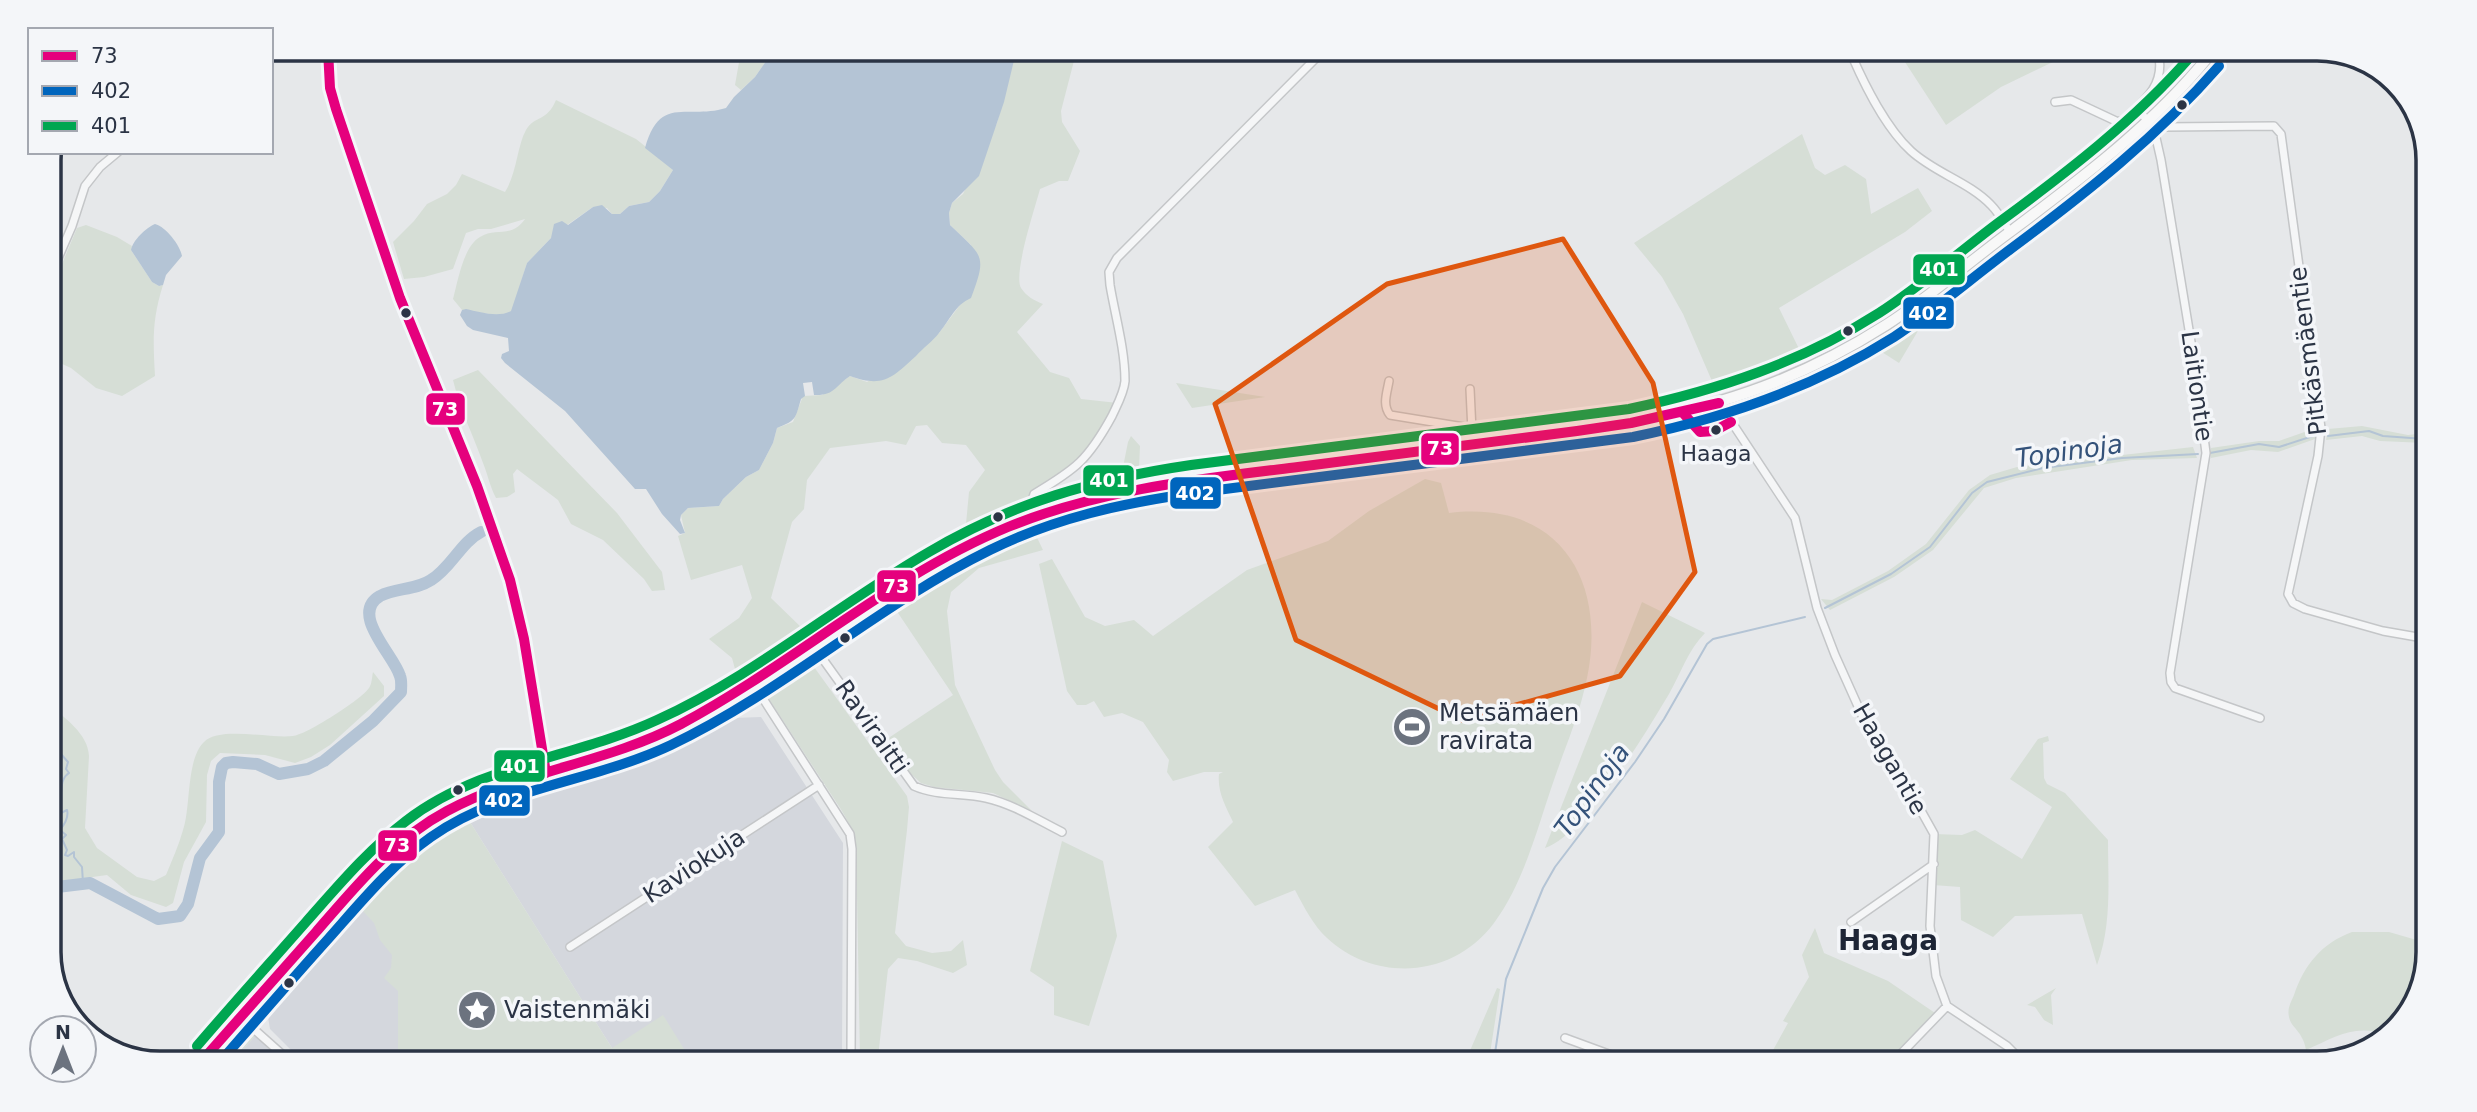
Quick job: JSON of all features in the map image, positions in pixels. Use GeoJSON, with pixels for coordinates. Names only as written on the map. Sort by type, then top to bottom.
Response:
{"type":"FeatureCollection","features":[{"type":"Feature","properties":{"kind":"main road"},"geometry":{"type":"LineString","coordinates":[[209,1051],[366,875],[393,848],[432,820],[464,802],[546,773],[614,753],[662,734],[753,683],[898,585],[953,553],[1036,515],[1093,498],[1157,485],[1618,425],[1683,413],[1771,385],[1818,364],[1889,323],[2151,125],[2205,61]]}},
{"type":"Feature","properties":{"kind":"street"},"geometry":{"type":"LineString","coordinates":[[329,61],[330,88],[336,109],[400,298],[480,494],[510,580],[524,639],[546,773]]}},
{"type":"Feature","properties":{"kind":"street"},"geometry":{"type":"LineString","coordinates":[[1036,515],[1032,501],[1034,494],[1073,471],[1096,445],[1125,384],[1109,272],[1117,258],[1313,61]]}},
{"type":"Feature","properties":{"kind":"street"},"geometry":{"type":"LineString","coordinates":[[1855,61],[1870,91],[1911,151],[1991,205],[2010,232]]}},
{"type":"Feature","properties":{"kind":"street"},"geometry":{"type":"LineString","coordinates":[[2055,102],[2071,100],[2118,122],[2124,120],[2158,83],[2159,61]]}},
{"type":"Feature","properties":{"kind":"street"},"geometry":{"type":"LineString","coordinates":[[2137,108],[2151,125]]}},
{"type":"Feature","properties":{"kind":"street","name":"Pitkäsmäentie"},"geometry":{"type":"LineString","coordinates":[[2151,125],[2274,126],[2281,134],[2322,428],[2288,594],[2293,603],[2305,609],[2383,631],[2416,637]]}},
{"type":"Feature","properties":{"kind":"street","name":"Laitiontie"},"geometry":{"type":"LineString","coordinates":[[2151,125],[2161,160],[2194,360],[2206,453],[2170,673],[2171,682],[2175,688],[2260,718]]}},
{"type":"Feature","properties":{"kind":"street"},"geometry":{"type":"LineString","coordinates":[[61,251],[85,186],[100,167],[116,154]]}},
{"type":"Feature","properties":{"kind":"street"},"geometry":{"type":"LineString","coordinates":[[1389,381],[1385,409],[1390,415],[1464,426],[1472,431]]}},
{"type":"Feature","properties":{"kind":"street"},"geometry":{"type":"LineString","coordinates":[[1470,389],[1474,444]]}},
{"type":"Feature","properties":{"kind":"street","name":"Haagantie"},"geometry":{"type":"LineString","coordinates":[[1719,403],[1795,518],[1817,608],[1835,655],[1870,733],[1910,791],[1934,834],[1931,940],[1936,976],[1947,1006]]}},
{"type":"Feature","properties":{"kind":"street"},"geometry":{"type":"LineString","coordinates":[[1683,413],[1700,432],[1714,431],[1731,422]]}},
{"type":"Feature","properties":{"kind":"street","name":"Raviraitti"},"geometry":{"type":"LineString","coordinates":[[813,643],[914,786],[930,791],[988,798],[1062,832]]}},
{"type":"Feature","properties":{"kind":"street"},"geometry":{"type":"LineString","coordinates":[[753,683],[846,827],[852,849],[851,1051]]}},
{"type":"Feature","properties":{"kind":"street","name":"Kaviokuja"},"geometry":{"type":"LineString","coordinates":[[570,947],[819,785]]}},
{"type":"Feature","properties":{"kind":"street"},"geometry":{"type":"LineString","coordinates":[[1851,922],[1934,864]]}},
{"type":"Feature","properties":{"kind":"street"},"geometry":{"type":"LineString","coordinates":[[1904,1051],[1947,1006],[1989,1033],[2010,1051]]}},
{"type":"Feature","properties":{"kind":"street"},"geometry":{"type":"LineString","coordinates":[[239,1016],[278,1051]]}},
{"type":"Feature","properties":{"kind":"street"},"geometry":{"type":"LineString","coordinates":[[1565,1038],[1600,1051]]}},
{"type":"Feature","properties":{"kind":"highlighted area"},"geometry":{"type":"Polygon","coordinates":[[[1563,239],[1653,383],[1695,572],[1620,676],[1462,720],[1296,640],[1215,404],[1387,284],[1563,239]]]}},
{"type":"Feature","properties":{"kind":"shaded area"},"geometry":{"type":"Polygon","coordinates":[[[739,61],[766,61],[741,90],[735,85],[739,61]]]}},
{"type":"Feature","properties":{"kind":"shaded area"},"geometry":{"type":"Polygon","coordinates":[[[1014,61],[1074,61],[1061,111],[1062,122],[1080,151],[1068,181],[1059,181],[1040,189],[1022,256],[1019,281],[1025,293],[1043,304],[1017,332],[1050,372],[1069,378],[1081,399],[1118,403],[1105,431],[1099,441],[1068,473],[1036,493],[966,524],[969,492],[985,470],[966,445],[942,443],[927,425],[916,426],[906,445],[886,441],[830,448],[807,480],[804,509],[792,522],[771,598],[809,638],[759,672],[726,681],[735,669],[732,658],[709,639],[739,618],[752,598],[742,565],[691,580],[678,536],[685,533],[681,515],[688,508],[719,506],[746,477],[759,470],[773,443],[777,428],[793,422],[803,396],[822,395],[850,376],[867,382],[939,333],[963,301],[971,245],[950,225],[949,213],[952,203],[963,194],[997,123],[1014,61]]]}},
{"type":"Feature","properties":{"kind":"shaded area"},"geometry":{"type":"Polygon","coordinates":[[[1904,61],[2055,61],[2001,87],[1946,125],[1904,61]]]}},
{"type":"Feature","properties":{"kind":"shaded area"},"geometry":{"type":"Polygon","coordinates":[[[556,100],[636,139],[670,166],[673,170],[660,191],[649,202],[629,206],[620,214],[612,214],[607,208],[593,207],[567,225],[527,263],[512,311],[505,315],[462,310],[453,299],[462,265],[474,242],[486,234],[514,229],[525,219],[466,233],[453,269],[404,279],[393,242],[427,204],[447,194],[462,174],[505,192],[526,130],[549,112],[556,100]]]}},
{"type":"Feature","properties":{"kind":"shaded area"},"geometry":{"type":"Polygon","coordinates":[[[1802,134],[1815,168],[1825,175],[1845,165],[1866,179],[1871,214],[1918,188],[1932,211],[1905,232],[1779,308],[1803,357],[1715,388],[1683,314],[1662,277],[1634,243],[1802,134]]]}},
{"type":"Feature","properties":{"kind":"shaded area"},"geometry":{"type":"Polygon","coordinates":[[[86,225],[132,246],[131,250],[152,282],[163,285],[154,330],[155,376],[122,396],[96,388],[61,363],[61,266],[77,228],[86,225]]]}},
{"type":"Feature","properties":{"kind":"shaded area"},"geometry":{"type":"Polygon","coordinates":[[[1921,315],[1925,319],[1899,363],[1874,347],[1921,315]]]}},
{"type":"Feature","properties":{"kind":"shaded area"},"geometry":{"type":"Polygon","coordinates":[[[478,370],[617,513],[662,572],[665,590],[652,591],[644,579],[603,540],[571,524],[558,500],[517,469],[513,474],[515,492],[507,497],[496,498],[453,380],[478,370]]]}},
{"type":"Feature","properties":{"kind":"shaded area"},"geometry":{"type":"Polygon","coordinates":[[[1176,383],[1265,397],[1192,408],[1176,383]]]}},
{"type":"Feature","properties":{"kind":"shaded area"},"geometry":{"type":"Polygon","coordinates":[[[2362,426],[2408,435],[2416,434],[2416,443],[2380,441],[2362,436],[2326,440],[2328,429],[2362,426]]]}},
{"type":"Feature","properties":{"kind":"shaded area"},"geometry":{"type":"Polygon","coordinates":[[[2316,428],[2315,439],[2278,452],[2251,450],[2211,458],[2211,448],[2279,441],[2316,428]]]}},
{"type":"Feature","properties":{"kind":"shaded area"},"geometry":{"type":"Polygon","coordinates":[[[1131,436],[1140,446],[1139,469],[1123,467],[1131,436]]]}},
{"type":"Feature","properties":{"kind":"shaded area"},"geometry":{"type":"Polygon","coordinates":[[[2193,447],[2197,458],[2132,460],[2016,478],[1984,488],[1933,550],[1894,577],[1830,610],[1821,599],[1832,600],[1888,571],[1926,544],[1969,490],[1990,475],[2017,467],[2193,447]]]}},
{"type":"Feature","properties":{"kind":"shaded area","name":"Metsämäen ravirata"},"geometry":{"type":"Polygon","coordinates":[[[1425,479],[1441,483],[1449,513],[1489,512],[1523,520],[1550,536],[1570,558],[1584,586],[1591,618],[1591,653],[1584,691],[1574,723],[1530,852],[1505,907],[1477,941],[1458,955],[1437,964],[1391,968],[1369,963],[1347,953],[1327,938],[1313,922],[1295,890],[1255,906],[1208,847],[1233,822],[1219,787],[1219,774],[1223,772],[1204,772],[1173,781],[1167,772],[1169,760],[1143,722],[1122,713],[1104,717],[1094,701],[1077,705],[1067,691],[1039,564],[1052,559],[1085,617],[1105,626],[1134,620],[1153,636],[1247,570],[1328,541],[1369,511],[1425,479]]]}},
{"type":"Feature","properties":{"kind":"shaded area"},"geometry":{"type":"Polygon","coordinates":[[[1031,525],[1043,550],[979,568],[951,592],[947,611],[955,685],[995,770],[1003,782],[1032,811],[993,793],[934,787],[921,783],[911,774],[887,739],[953,695],[894,607],[924,579],[957,557],[993,539],[1031,525]]]}},
{"type":"Feature","properties":{"kind":"shaded area"},"geometry":{"type":"Polygon","coordinates":[[[1642,602],[1705,633],[1685,662],[1659,711],[1596,804],[1561,839],[1545,848],[1642,602]]]}},
{"type":"Feature","properties":{"kind":"shaded area"},"geometry":{"type":"Polygon","coordinates":[[[809,660],[907,796],[907,830],[895,933],[906,946],[932,953],[951,951],[963,940],[967,965],[953,973],[917,961],[898,958],[888,969],[879,1051],[860,1051],[856,842],[852,829],[769,699],[772,683],[802,661],[809,660]]]}},
{"type":"Feature","properties":{"kind":"shaded area"},"geometry":{"type":"Polygon","coordinates":[[[373,672],[384,686],[384,696],[330,745],[311,757],[295,763],[265,755],[220,753],[211,761],[207,775],[206,822],[184,862],[173,903],[166,907],[131,895],[107,875],[61,881],[61,715],[80,733],[88,748],[85,828],[97,848],[137,877],[154,881],[166,875],[180,841],[194,760],[204,742],[211,737],[233,734],[300,734],[333,716],[370,686],[373,672]]]}},
{"type":"Feature","properties":{"kind":"shaded area"},"geometry":{"type":"Polygon","coordinates":[[[761,717],[843,843],[842,1051],[614,1051],[470,822],[516,803],[637,765],[690,742],[733,718],[761,717]]]}},
{"type":"Feature","properties":{"kind":"shaded area"},"geometry":{"type":"Polygon","coordinates":[[[2048,736],[2049,741],[2043,743],[2044,778],[2047,784],[2065,793],[2108,840],[2107,919],[2097,965],[2082,914],[2015,916],[1993,937],[1961,920],[1960,887],[1933,885],[1934,834],[1962,835],[1975,830],[2022,859],[2052,807],[2010,779],[2038,739],[2048,736]]]}},
{"type":"Feature","properties":{"kind":"shaded area"},"geometry":{"type":"Polygon","coordinates":[[[470,822],[612,1048],[663,1015],[685,1051],[398,1051],[398,991],[384,978],[391,968],[392,955],[380,940],[374,923],[362,910],[408,856],[452,824],[470,822]]]}},
{"type":"Feature","properties":{"kind":"shaded area"},"geometry":{"type":"Polygon","coordinates":[[[1062,841],[1103,861],[1117,936],[1089,1026],[1054,1015],[1054,987],[1030,971],[1062,841]]]}},
{"type":"Feature","properties":{"kind":"shaded area"},"geometry":{"type":"Polygon","coordinates":[[[378,892],[411,955],[402,1051],[292,1051],[270,1029],[268,1017],[378,892]]]}},
{"type":"Feature","properties":{"kind":"shaded area"},"geometry":{"type":"Polygon","coordinates":[[[1815,928],[1824,953],[1888,981],[1938,1015],[1904,1051],[1773,1051],[1788,1023],[1783,1021],[1809,977],[1802,955],[1815,928]]]}},
{"type":"Feature","properties":{"kind":"shaded area"},"geometry":{"type":"Polygon","coordinates":[[[2352,932],[2389,932],[2416,940],[2414,971],[2399,1007],[2375,1032],[2354,1031],[2306,1050],[2302,1038],[2290,1021],[2291,1003],[2309,965],[2323,949],[2352,932]]]}},
{"type":"Feature","properties":{"kind":"shaded area"},"geometry":{"type":"Polygon","coordinates":[[[1497,988],[1500,989],[1490,1051],[1470,1051],[1497,988]]]}},
{"type":"Feature","properties":{"kind":"shaded area"},"geometry":{"type":"Polygon","coordinates":[[[2056,988],[2051,995],[2053,1025],[2044,1020],[2035,1007],[2027,1005],[2056,988]]]}},
{"type":"Feature","properties":{"kind":"shaded area"},"geometry":{"type":"Polygon","coordinates":[[[249,1033],[256,1035],[242,1051],[229,1051],[249,1033]]]}},
{"type":"Feature","properties":{"kind":"shaded area"},"geometry":{"type":"Polygon","coordinates":[[[256,1035],[270,1051],[242,1051],[256,1035]]]}},
{"type":"Feature","properties":{"kind":"water"},"geometry":{"type":"Polygon","coordinates":[[[766,61],[1014,61],[1004,102],[979,176],[952,203],[949,213],[950,225],[979,257],[979,272],[971,298],[957,309],[934,339],[908,364],[886,379],[871,381],[850,376],[831,392],[821,395],[814,395],[812,382],[803,383],[805,396],[801,399],[796,415],[792,421],[777,428],[773,443],[759,470],[746,477],[719,506],[688,508],[681,515],[685,533],[680,534],[662,514],[646,489],[635,489],[565,411],[505,363],[501,358],[502,354],[509,351],[508,338],[473,330],[460,315],[462,310],[466,309],[495,314],[511,311],[527,263],[551,238],[554,224],[562,221],[568,225],[593,207],[602,205],[612,214],[620,214],[629,206],[649,202],[660,191],[673,170],[645,148],[658,121],[676,112],[726,108],[766,61]]]}},
{"type":"Feature","properties":{"kind":"water"},"geometry":{"type":"Polygon","coordinates":[[[155,224],[172,237],[182,256],[166,275],[163,285],[159,286],[152,282],[131,250],[140,235],[155,224]]]}},
{"type":"Feature","properties":{"kind":"waterway","name":"Topinoja"},"geometry":{"type":"LineString","coordinates":[[2328,436],[2369,431],[2383,436],[2416,438]]}},
{"type":"Feature","properties":{"kind":"waterway","name":"Topinoja"},"geometry":{"type":"LineString","coordinates":[[2210,453],[2259,444],[2279,447],[2316,435]]}},
{"type":"Feature","properties":{"kind":"waterway","name":"Topinoja"},"geometry":{"type":"LineString","coordinates":[[1825,608],[1891,574],[1930,547],[1972,493],[1987,482],[2043,468],[2122,458],[2198,454]]}},
{"type":"Feature","properties":{"kind":"waterway"},"geometry":{"type":"LineString","coordinates":[[61,887],[90,883],[158,919],[180,916],[188,904],[200,858],[219,832],[219,782],[222,767],[233,762],[257,764],[279,774],[308,769],[324,761],[373,721],[401,692],[401,678],[371,624],[369,613],[372,604],[386,593],[419,586],[431,580],[481,532]]}},
{"type":"Feature","properties":{"kind":"waterway","name":"Topinoja"},"geometry":{"type":"LineString","coordinates":[[1495,1051],[1506,979],[1543,888],[1555,867],[1635,762],[1664,719],[1707,644],[1713,639],[1805,617]]}},
{"type":"Feature","properties":{"kind":"waterway"},"geometry":{"type":"LineString","coordinates":[[61,754],[68,762],[66,769],[69,773],[63,779],[61,796]]}},
{"type":"Feature","properties":{"kind":"waterway"},"geometry":{"type":"LineString","coordinates":[[61,813],[67,810],[61,828]]}},
{"type":"Feature","properties":{"kind":"waterway"},"geometry":{"type":"LineString","coordinates":[[61,831],[66,835],[62,839],[67,850],[65,855],[74,852],[74,857],[82,867],[83,883]]}},
{"type":"Feature","properties":{"kind":"transit line","name":"73"},"geometry":{"type":"LineString","coordinates":[[329,61],[330,88],[336,109],[400,298],[477,486],[510,580],[524,639],[546,773]]}},
{"type":"Feature","properties":{"kind":"transit line","name":"401"},"geometry":{"type":"LineString","coordinates":[[197,1046],[354,869],[406,821],[435,802],[496,774],[626,733],[693,702],[727,683],[895,573],[960,535],[1055,495],[1121,478],[1191,465],[1629,409],[1695,393],[1790,360],[1850,330],[1910,292],[2098,145],[2146,103],[2186,61]]}},
{"type":"Feature","properties":{"kind":"transit line","name":"402"},"geometry":{"type":"LineString","coordinates":[[230,1051],[377,884],[431,837],[458,820],[487,807],[641,758],[671,745],[753,699],[909,596],[990,550],[1064,521],[1141,502],[1633,437],[1702,421],[1768,399],[1863,355],[1924,316],[2120,163],[2196,92],[2219,66]]}},
{"type":"Feature","properties":{"kind":"transit line","name":"73"},"geometry":{"type":"LineString","coordinates":[[211,1051],[361,881],[410,835],[428,822],[475,797],[624,748],[681,724],[763,675],[923,570],[1008,527],[1079,503],[1151,487],[1577,431],[1631,423],[1719,403]]}},
{"type":"Feature","properties":{"kind":"transit line","name":"73"},"geometry":{"type":"LineString","coordinates":[[1683,413],[1700,432],[1714,431],[1731,422]]}},
{"type":"Feature","properties":{"kind":"place","name":"Haaga"},"geometry":{"type":"Point","coordinates":[1716,430]}},
{"type":"Feature","properties":{"kind":"place","name":"Metsämäen ravirata"},"geometry":{"type":"Point","coordinates":[1412,727]}},
{"type":"Feature","properties":{"kind":"place","name":"Vaistenmäki"},"geometry":{"type":"Point","coordinates":[477,1010]}},
{"type":"Feature","properties":{"kind":"district","name":"Haaga"},"geometry":{"type":"Point","coordinates":[1888,940]}}]}
